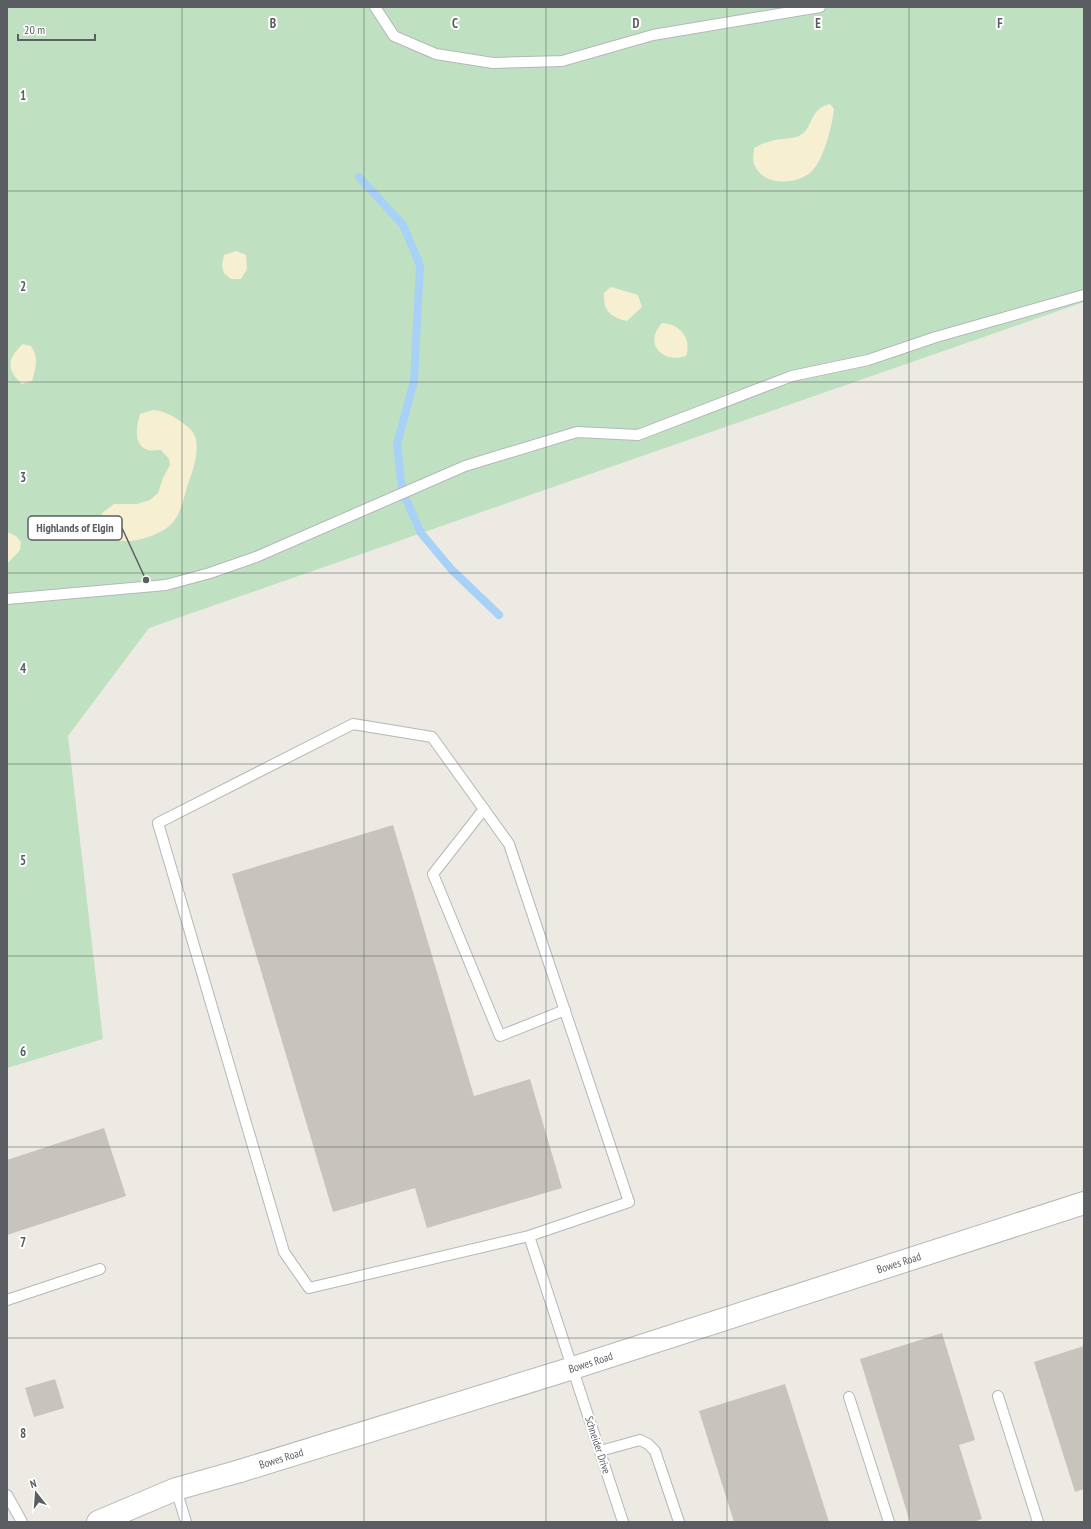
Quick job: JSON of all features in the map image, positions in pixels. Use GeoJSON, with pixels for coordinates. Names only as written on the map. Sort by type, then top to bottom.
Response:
{"type":"FeatureCollection","features":[{"type":"Feature","properties":{"kind":"street","name":"Bowes Road"},"geometry":{"type":"LineString","coordinates":[[98,1522],[176,1490],[573,1368],[1084,1203]]}},
{"type":"Feature","properties":{"kind":"lane"},"geometry":{"type":"LineString","coordinates":[[375,7],[394,36],[436,54],[493,63],[562,61],[653,35],[820,7]]}},
{"type":"Feature","properties":{"kind":"lane"},"geometry":{"type":"LineString","coordinates":[[7,598],[166,585],[210,573],[256,558],[465,466],[577,432],[612,435],[638,435],[792,376],[868,360],[936,337],[1084,295]]}},
{"type":"Feature","properties":{"kind":"lane"},"geometry":{"type":"LineString","coordinates":[[353,724],[432,736],[509,844],[565,1010],[629,1202],[529,1236],[309,1288],[284,1252],[158,823],[353,724]]}},
{"type":"Feature","properties":{"kind":"lane"},"geometry":{"type":"LineString","coordinates":[[484,809],[433,874],[500,1036],[565,1010]]}},
{"type":"Feature","properties":{"kind":"lane","name":"Schneider Drive"},"geometry":{"type":"LineString","coordinates":[[529,1236],[623,1522]]}},
{"type":"Feature","properties":{"kind":"lane"},"geometry":{"type":"LineString","coordinates":[[7,1300],[100,1269]]}},
{"type":"Feature","properties":{"kind":"lane"},"geometry":{"type":"LineString","coordinates":[[998,1396],[1038,1522]]}},
{"type":"Feature","properties":{"kind":"lane"},"geometry":{"type":"LineString","coordinates":[[850,1397],[889,1522]]}},
{"type":"Feature","properties":{"kind":"lane"},"geometry":{"type":"LineString","coordinates":[[600,1450],[640,1440],[648,1444],[655,1451],[679,1522]]}},
{"type":"Feature","properties":{"kind":"lane"},"geometry":{"type":"LineString","coordinates":[[176,1490],[186,1522]]}},
{"type":"Feature","properties":{"kind":"lane"},"geometry":{"type":"LineString","coordinates":[[7,1495],[22,1522]]}},
{"type":"Feature","properties":{"kind":"green space"},"geometry":{"type":"Polygon","coordinates":[[[7,7],[1084,7],[1084,302],[149,628],[68,736],[103,1039],[7,1068],[7,7]]]}},
{"type":"Feature","properties":{"kind":"sand"},"geometry":{"type":"Polygon","coordinates":[[[830,104],[834,109],[829,133],[824,151],[812,171],[806,176],[798,179],[780,181],[772,180],[758,171],[753,162],[754,148],[779,139],[799,136],[807,129],[814,114],[818,110],[830,104]]]}},
{"type":"Feature","properties":{"kind":"sand"},"geometry":{"type":"Polygon","coordinates":[[[236,251],[246,255],[247,269],[241,279],[231,279],[224,273],[222,266],[224,255],[236,251]]]}},
{"type":"Feature","properties":{"kind":"sand"},"geometry":{"type":"Polygon","coordinates":[[[611,287],[638,295],[642,307],[627,321],[612,315],[606,309],[604,293],[611,287]]]}},
{"type":"Feature","properties":{"kind":"sand"},"geometry":{"type":"Polygon","coordinates":[[[662,323],[674,326],[683,333],[687,343],[686,356],[677,358],[669,357],[658,350],[654,338],[662,323]]]}},
{"type":"Feature","properties":{"kind":"sand"},"geometry":{"type":"Polygon","coordinates":[[[23,344],[31,346],[34,350],[36,363],[32,381],[22,384],[13,374],[10,364],[14,354],[23,344]]]}},
{"type":"Feature","properties":{"kind":"sand"},"geometry":{"type":"Polygon","coordinates":[[[153,410],[161,411],[172,416],[192,431],[197,444],[196,459],[182,505],[174,521],[158,533],[147,537],[124,541],[114,539],[106,534],[101,525],[102,513],[114,504],[137,504],[150,500],[158,493],[163,478],[170,465],[169,459],[161,450],[148,450],[143,447],[138,439],[137,429],[140,414],[153,410]]]}},
{"type":"Feature","properties":{"kind":"sand"},"geometry":{"type":"Polygon","coordinates":[[[7,532],[16,536],[21,542],[20,550],[7,564],[7,532]]]}},
{"type":"Feature","properties":{"kind":"building"},"geometry":{"type":"Polygon","coordinates":[[[393,825],[474,1096],[530,1079],[562,1188],[427,1228],[415,1188],[333,1212],[232,874],[393,825]]]}},
{"type":"Feature","properties":{"kind":"building"},"geometry":{"type":"Polygon","coordinates":[[[104,1128],[126,1196],[7,1235],[7,1160],[104,1128]]]}},
{"type":"Feature","properties":{"kind":"building"},"geometry":{"type":"Polygon","coordinates":[[[942,1333],[975,1440],[959,1445],[982,1519],[973,1522],[910,1522],[860,1359],[942,1333]]]}},
{"type":"Feature","properties":{"kind":"building"},"geometry":{"type":"Polygon","coordinates":[[[1084,1346],[1084,1489],[1075,1492],[1034,1362],[1084,1346]]]}},
{"type":"Feature","properties":{"kind":"building"},"geometry":{"type":"Polygon","coordinates":[[[55,1379],[64,1408],[34,1417],[25,1388],[55,1379]]]}},
{"type":"Feature","properties":{"kind":"building"},"geometry":{"type":"Polygon","coordinates":[[[785,1384],[829,1522],[734,1522],[699,1411],[785,1384]]]}},
{"type":"Feature","properties":{"kind":"waterway"},"geometry":{"type":"LineString","coordinates":[[359,177],[403,225],[420,265],[414,381],[397,444],[402,490],[421,533],[452,570],[499,615]]}},
{"type":"Feature","properties":{"kind":"place","name":"Highlands of Elgin"},"geometry":{"type":"Point","coordinates":[146,580]}}]}
